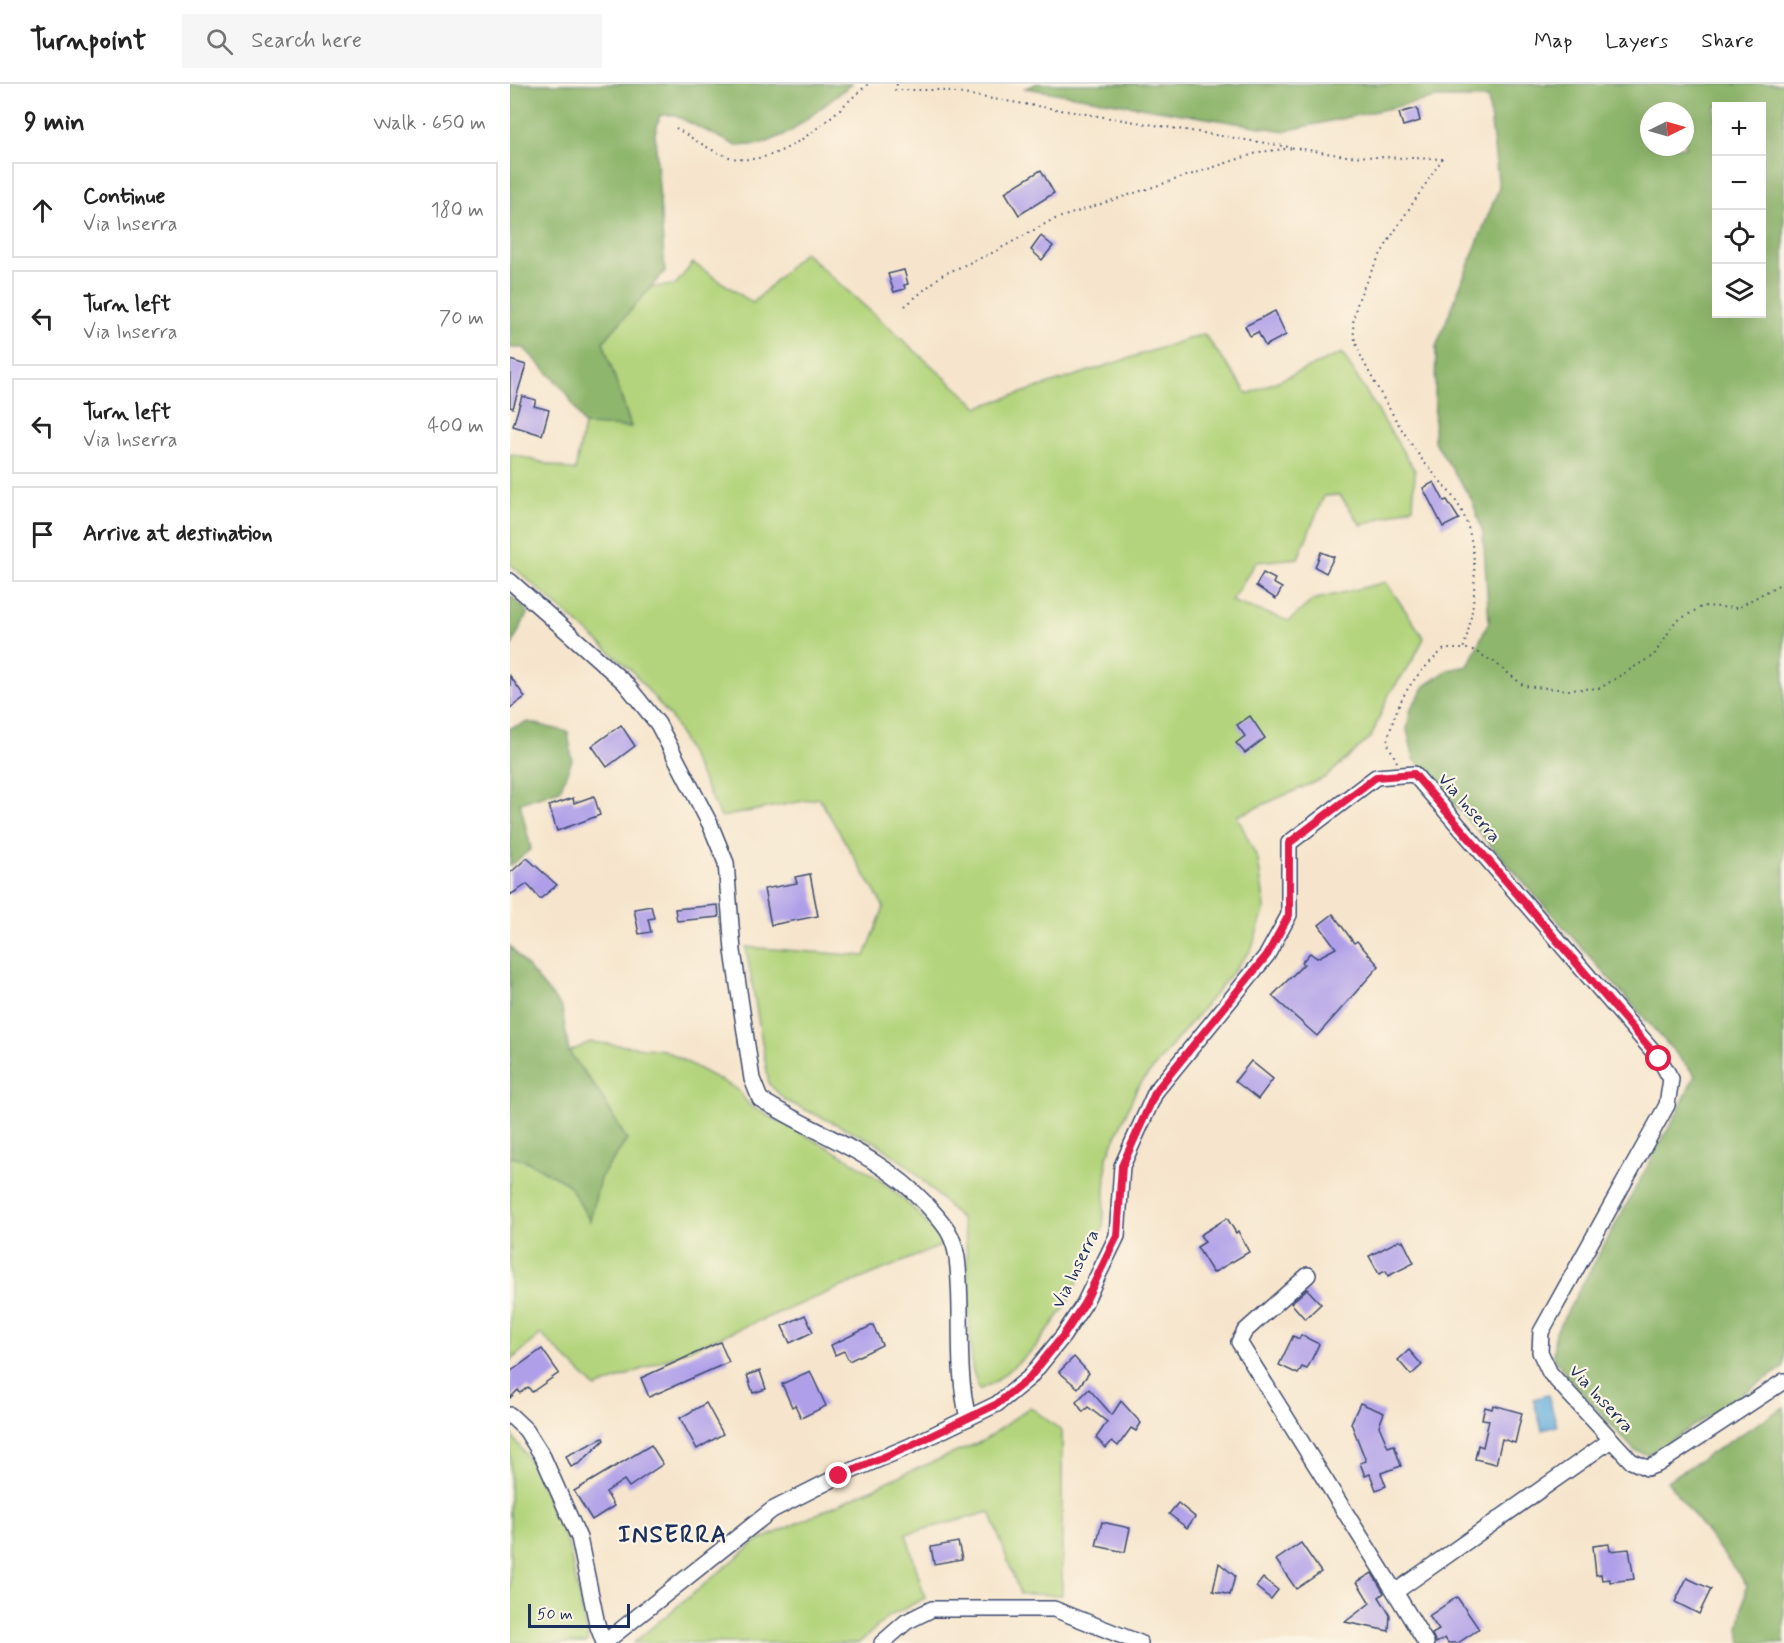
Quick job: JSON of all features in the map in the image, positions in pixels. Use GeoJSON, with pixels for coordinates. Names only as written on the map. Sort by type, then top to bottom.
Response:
{"type":"FeatureCollection","features":[{"type":"Feature","properties":{"kind":"street"},"geometry":{"type":"LineString","coordinates":[[510,581],[626,683],[658,724],[710,824],[726,863],[733,951],[752,1079],[760,1099],[869,1156],[897,1176],[938,1217],[953,1236],[957,1260],[960,1373],[968,1418]]}},
{"type":"Feature","properties":{"kind":"street","name":"Via Inserra"},"geometry":{"type":"LineString","coordinates":[[604,1643],[772,1510],[839,1476],[908,1447],[997,1404],[1029,1378],[1063,1336],[1084,1304],[1117,1236],[1122,1166],[1156,1091],[1267,955],[1289,915],[1289,843],[1376,777],[1414,774],[1659,1059],[1671,1079],[1667,1105],[1541,1332],[1540,1352],[1550,1373],[1636,1465],[1653,1467],[1784,1381]]}},
{"type":"Feature","properties":{"kind":"street"},"geometry":{"type":"LineString","coordinates":[[1308,1275],[1245,1331],[1239,1342],[1426,1643]]}},
{"type":"Feature","properties":{"kind":"street"},"geometry":{"type":"LineString","coordinates":[[510,1415],[526,1430],[543,1457],[579,1538],[597,1624],[604,1643]]}},
{"type":"Feature","properties":{"kind":"street"},"geometry":{"type":"LineString","coordinates":[[1395,1592],[1611,1440]]}},
{"type":"Feature","properties":{"kind":"street"},"geometry":{"type":"LineString","coordinates":[[882,1643],[906,1622],[932,1609],[1054,1609],[1140,1643]]}},
{"type":"Feature","properties":{"kind":"path"},"geometry":{"type":"LineString","coordinates":[[676,128],[715,150],[737,159],[762,157],[792,144],[868,84]]}},
{"type":"Feature","properties":{"kind":"path"},"geometry":{"type":"LineString","coordinates":[[897,84],[895,90],[938,90],[1345,156],[1442,159],[1383,252],[1363,291],[1355,312],[1352,331],[1357,349],[1394,420],[1452,494],[1470,532],[1472,621],[1463,649]]}},
{"type":"Feature","properties":{"kind":"path"},"geometry":{"type":"LineString","coordinates":[[905,306],[942,275],[992,253],[1052,220],[1260,152],[1296,148]]}},
{"type":"Feature","properties":{"kind":"path"},"geometry":{"type":"LineString","coordinates":[[1414,774],[1398,763],[1388,742],[1397,705],[1418,673],[1444,649],[1471,649],[1494,662],[1524,686],[1568,690],[1600,687],[1654,655],[1675,622],[1703,606],[1737,609],[1784,582]]}},
{"type":"Feature","properties":{"kind":"green space"},"geometry":{"type":"Polygon","coordinates":[[[510,84],[852,84],[790,132],[763,144],[737,146],[674,115],[660,115],[655,133],[665,271],[603,342],[631,427],[584,425],[566,392],[524,348],[510,348],[510,84]]]}},
{"type":"Feature","properties":{"kind":"green space"},"geometry":{"type":"Polygon","coordinates":[[[1036,84],[1784,84],[1784,1367],[1649,1455],[1635,1451],[1567,1376],[1553,1356],[1555,1334],[1678,1111],[1695,1075],[1414,759],[1407,730],[1411,708],[1425,686],[1448,670],[1468,666],[1489,621],[1483,533],[1472,500],[1434,441],[1436,347],[1499,188],[1488,98],[1436,98],[1285,131],[1025,88],[1036,84]]]}},
{"type":"Feature","properties":{"kind":"green space"},"geometry":{"type":"Polygon","coordinates":[[[804,252],[978,407],[1204,334],[1248,394],[1342,353],[1415,471],[1413,507],[1361,525],[1340,495],[1324,496],[1298,558],[1256,562],[1231,601],[1289,621],[1313,600],[1386,582],[1424,638],[1411,663],[1389,694],[1371,737],[1326,777],[1237,816],[1258,860],[1265,908],[1251,950],[1137,1088],[1107,1157],[1103,1228],[1066,1306],[1034,1349],[996,1381],[979,1390],[972,1368],[966,1240],[961,1219],[909,1167],[877,1143],[786,1101],[769,1084],[746,947],[865,956],[884,907],[819,798],[721,817],[672,719],[632,671],[510,564],[510,454],[575,471],[584,425],[631,427],[603,342],[651,287],[675,285],[693,263],[753,303],[804,252]]]}},
{"type":"Feature","properties":{"kind":"green space"},"geometry":{"type":"Polygon","coordinates":[[[510,595],[528,612],[510,649],[510,595]]]}},
{"type":"Feature","properties":{"kind":"green space"},"geometry":{"type":"Polygon","coordinates":[[[528,722],[568,732],[572,760],[560,790],[520,803],[531,849],[510,866],[510,728],[528,722]]]}},
{"type":"Feature","properties":{"kind":"green space"},"geometry":{"type":"Polygon","coordinates":[[[510,946],[562,1008],[569,1052],[600,1094],[627,1140],[600,1178],[590,1221],[568,1184],[525,1160],[510,1157],[510,946]]]}},
{"type":"Feature","properties":{"kind":"green space"},"geometry":{"type":"Polygon","coordinates":[[[590,1042],[664,1050],[737,1089],[750,1106],[830,1148],[881,1181],[925,1221],[943,1245],[596,1388],[541,1334],[510,1361],[510,1157],[525,1160],[568,1184],[590,1220],[600,1178],[627,1140],[600,1094],[569,1052],[590,1042]]]}},
{"type":"Feature","properties":{"kind":"green space"},"geometry":{"type":"Polygon","coordinates":[[[1030,1407],[1062,1431],[1062,1595],[1020,1594],[990,1512],[906,1534],[925,1598],[888,1617],[859,1643],[633,1643],[756,1542],[902,1475],[983,1441],[1030,1407]]]}},
{"type":"Feature","properties":{"kind":"green space"},"geometry":{"type":"Polygon","coordinates":[[[1784,1407],[1784,1643],[1741,1643],[1739,1629],[1747,1585],[1667,1481],[1784,1407]]]}},
{"type":"Feature","properties":{"kind":"green space"},"geometry":{"type":"Polygon","coordinates":[[[510,1432],[533,1466],[568,1544],[588,1639],[586,1643],[510,1643],[510,1432]]]}},
{"type":"Feature","properties":{"kind":"water"},"geometry":{"type":"Polygon","coordinates":[[[1548,1395],[1557,1426],[1542,1430],[1533,1399],[1548,1395]]]}},
{"type":"Feature","properties":{"kind":"building"},"geometry":{"type":"Polygon","coordinates":[[[1417,108],[1420,121],[1403,126],[1399,113],[1417,108]]]}},
{"type":"Feature","properties":{"kind":"building"},"geometry":{"type":"Polygon","coordinates":[[[1041,170],[1054,193],[1019,215],[1005,192],[1041,170]]]}},
{"type":"Feature","properties":{"kind":"building"},"geometry":{"type":"Polygon","coordinates":[[[1041,236],[1053,246],[1042,260],[1031,250],[1041,236]]]}},
{"type":"Feature","properties":{"kind":"building"},"geometry":{"type":"Polygon","coordinates":[[[904,270],[908,284],[904,285],[905,289],[894,292],[888,274],[904,270]]]}},
{"type":"Feature","properties":{"kind":"building"},"geometry":{"type":"Polygon","coordinates":[[[1275,311],[1286,335],[1265,346],[1258,332],[1250,336],[1245,326],[1275,311]]]}},
{"type":"Feature","properties":{"kind":"building"},"geometry":{"type":"Polygon","coordinates":[[[510,360],[526,365],[513,408],[510,407],[510,360]]]}},
{"type":"Feature","properties":{"kind":"building"},"geometry":{"type":"Polygon","coordinates":[[[522,396],[536,400],[534,406],[549,410],[542,435],[513,426],[522,396]]]}},
{"type":"Feature","properties":{"kind":"building"},"geometry":{"type":"Polygon","coordinates":[[[1434,482],[1444,501],[1447,500],[1459,519],[1443,527],[1423,488],[1434,482]]]}},
{"type":"Feature","properties":{"kind":"building"},"geometry":{"type":"Polygon","coordinates":[[[1321,552],[1334,557],[1326,573],[1315,567],[1321,552]]]}},
{"type":"Feature","properties":{"kind":"building"},"geometry":{"type":"Polygon","coordinates":[[[1263,573],[1275,579],[1273,583],[1282,588],[1276,599],[1256,586],[1263,573]]]}},
{"type":"Feature","properties":{"kind":"building"},"geometry":{"type":"Polygon","coordinates":[[[510,676],[525,697],[510,708],[510,676]]]}},
{"type":"Feature","properties":{"kind":"building"},"geometry":{"type":"Polygon","coordinates":[[[1250,716],[1265,738],[1245,753],[1236,743],[1245,736],[1237,725],[1250,716]]]}},
{"type":"Feature","properties":{"kind":"building"},"geometry":{"type":"Polygon","coordinates":[[[621,725],[635,746],[607,767],[592,746],[621,725]]]}},
{"type":"Feature","properties":{"kind":"building"},"geometry":{"type":"Polygon","coordinates":[[[594,796],[600,815],[557,831],[549,806],[573,798],[574,803],[594,796]]]}},
{"type":"Feature","properties":{"kind":"building"},"geometry":{"type":"Polygon","coordinates":[[[527,858],[557,885],[540,899],[527,884],[510,895],[510,873],[527,858]]]}},
{"type":"Feature","properties":{"kind":"building"},"geometry":{"type":"Polygon","coordinates":[[[810,874],[818,916],[771,925],[764,889],[797,883],[795,877],[810,874]]]}},
{"type":"Feature","properties":{"kind":"building"},"geometry":{"type":"Polygon","coordinates":[[[718,905],[719,917],[677,921],[675,909],[718,905]]]}},
{"type":"Feature","properties":{"kind":"building"},"geometry":{"type":"Polygon","coordinates":[[[651,906],[654,918],[648,919],[651,932],[639,934],[634,909],[651,906]]]}},
{"type":"Feature","properties":{"kind":"building"},"geometry":{"type":"Polygon","coordinates":[[[1333,914],[1354,943],[1357,941],[1379,966],[1317,1036],[1272,996],[1304,964],[1302,962],[1310,953],[1317,958],[1336,948],[1319,925],[1333,914]]]}},
{"type":"Feature","properties":{"kind":"building"},"geometry":{"type":"Polygon","coordinates":[[[1251,1061],[1273,1079],[1258,1099],[1235,1081],[1251,1061]]]}},
{"type":"Feature","properties":{"kind":"building"},"geometry":{"type":"Polygon","coordinates":[[[1227,1218],[1236,1233],[1238,1231],[1249,1252],[1213,1273],[1197,1247],[1205,1242],[1200,1235],[1227,1218]]]}},
{"type":"Feature","properties":{"kind":"building"},"geometry":{"type":"Polygon","coordinates":[[[1398,1241],[1403,1241],[1414,1263],[1388,1276],[1386,1271],[1379,1274],[1369,1256],[1398,1241]]]}},
{"type":"Feature","properties":{"kind":"building"},"geometry":{"type":"Polygon","coordinates":[[[1307,1289],[1321,1304],[1305,1319],[1291,1303],[1307,1289]]]}},
{"type":"Feature","properties":{"kind":"building"},"geometry":{"type":"Polygon","coordinates":[[[805,1315],[813,1332],[790,1343],[782,1326],[805,1315]]]}},
{"type":"Feature","properties":{"kind":"building"},"geometry":{"type":"Polygon","coordinates":[[[873,1325],[882,1345],[849,1361],[844,1351],[835,1355],[831,1345],[873,1325]]]}},
{"type":"Feature","properties":{"kind":"building"},"geometry":{"type":"Polygon","coordinates":[[[1301,1335],[1319,1344],[1307,1369],[1302,1367],[1298,1374],[1279,1365],[1293,1336],[1299,1339],[1301,1335]]]}},
{"type":"Feature","properties":{"kind":"building"},"geometry":{"type":"Polygon","coordinates":[[[720,1342],[729,1362],[649,1397],[641,1378],[720,1342]]]}},
{"type":"Feature","properties":{"kind":"building"},"geometry":{"type":"Polygon","coordinates":[[[542,1349],[559,1373],[532,1392],[528,1387],[520,1393],[518,1390],[510,1398],[510,1372],[542,1349]]]}},
{"type":"Feature","properties":{"kind":"building"},"geometry":{"type":"Polygon","coordinates":[[[1409,1350],[1422,1365],[1411,1375],[1398,1360],[1409,1350]]]}},
{"type":"Feature","properties":{"kind":"building"},"geometry":{"type":"Polygon","coordinates":[[[1074,1357],[1089,1373],[1078,1388],[1059,1372],[1074,1357]]]}},
{"type":"Feature","properties":{"kind":"building"},"geometry":{"type":"Polygon","coordinates":[[[760,1371],[766,1389],[753,1393],[747,1375],[760,1371]]]}},
{"type":"Feature","properties":{"kind":"building"},"geometry":{"type":"Polygon","coordinates":[[[810,1371],[826,1406],[801,1418],[795,1405],[792,1407],[782,1384],[810,1371]]]}},
{"type":"Feature","properties":{"kind":"building"},"geometry":{"type":"Polygon","coordinates":[[[1089,1389],[1112,1415],[1121,1401],[1141,1423],[1136,1431],[1131,1428],[1118,1446],[1112,1441],[1106,1448],[1096,1438],[1107,1422],[1088,1407],[1083,1412],[1076,1402],[1089,1389]]]}},
{"type":"Feature","properties":{"kind":"building"},"geometry":{"type":"Polygon","coordinates":[[[706,1403],[723,1434],[697,1449],[680,1418],[706,1403]]]}},
{"type":"Feature","properties":{"kind":"building"},"geometry":{"type":"Polygon","coordinates":[[[1360,1403],[1384,1413],[1379,1426],[1388,1447],[1394,1445],[1401,1466],[1381,1473],[1386,1486],[1376,1490],[1370,1474],[1365,1476],[1360,1463],[1366,1461],[1351,1423],[1360,1403]]]}},
{"type":"Feature","properties":{"kind":"building"},"geometry":{"type":"Polygon","coordinates":[[[1493,1405],[1522,1413],[1515,1443],[1502,1439],[1496,1464],[1475,1459],[1478,1445],[1483,1447],[1489,1420],[1482,1419],[1485,1407],[1492,1409],[1493,1405]]]}},
{"type":"Feature","properties":{"kind":"building"},"geometry":{"type":"Polygon","coordinates":[[[603,1438],[604,1440],[580,1463],[571,1467],[566,1456],[603,1438]]]}},
{"type":"Feature","properties":{"kind":"building"},"geometry":{"type":"Polygon","coordinates":[[[651,1445],[663,1464],[629,1487],[624,1480],[606,1492],[614,1506],[592,1520],[574,1491],[651,1445]]]}},
{"type":"Feature","properties":{"kind":"building"},"geometry":{"type":"Polygon","coordinates":[[[1178,1503],[1195,1517],[1187,1528],[1169,1514],[1178,1503]]]}},
{"type":"Feature","properties":{"kind":"building"},"geometry":{"type":"Polygon","coordinates":[[[1102,1522],[1130,1528],[1125,1552],[1096,1546],[1102,1522]]]}},
{"type":"Feature","properties":{"kind":"building"},"geometry":{"type":"Polygon","coordinates":[[[958,1542],[962,1559],[934,1564],[931,1547],[958,1542]]]}},
{"type":"Feature","properties":{"kind":"building"},"geometry":{"type":"Polygon","coordinates":[[[1301,1543],[1321,1572],[1296,1589],[1276,1560],[1301,1543]]]}},
{"type":"Feature","properties":{"kind":"building"},"geometry":{"type":"Polygon","coordinates":[[[1609,1544],[1610,1551],[1629,1549],[1634,1579],[1610,1582],[1610,1579],[1602,1580],[1601,1574],[1596,1575],[1593,1546],[1609,1544]]]}},
{"type":"Feature","properties":{"kind":"building"},"geometry":{"type":"Polygon","coordinates":[[[1219,1563],[1235,1576],[1230,1595],[1213,1591],[1219,1563]]]}},
{"type":"Feature","properties":{"kind":"building"},"geometry":{"type":"Polygon","coordinates":[[[1372,1573],[1384,1593],[1379,1597],[1390,1615],[1389,1631],[1345,1622],[1370,1603],[1357,1582],[1372,1573]]]}},
{"type":"Feature","properties":{"kind":"building"},"geometry":{"type":"Polygon","coordinates":[[[1263,1578],[1278,1590],[1271,1599],[1256,1587],[1263,1578]]]}},
{"type":"Feature","properties":{"kind":"building"},"geometry":{"type":"Polygon","coordinates":[[[1687,1578],[1711,1589],[1699,1614],[1675,1602],[1687,1578]]]}},
{"type":"Feature","properties":{"kind":"building"},"geometry":{"type":"Polygon","coordinates":[[[1457,1597],[1479,1629],[1458,1643],[1448,1643],[1445,1638],[1436,1643],[1432,1634],[1439,1630],[1429,1616],[1457,1597]]]}},
{"type":"Feature","properties":{"kind":"district","name":"INSERRA"},"geometry":{"type":"Point","coordinates":[673,1535]}},
{"type":"Feature","properties":{"kind":"route"},"geometry":{"type":"LineString","coordinates":[[839,1476],[908,1447],[997,1404],[1029,1378],[1063,1336],[1084,1304],[1117,1236],[1122,1166],[1156,1091],[1267,955],[1289,915],[1289,843],[1376,777],[1414,774],[1659,1059]]}}]}
